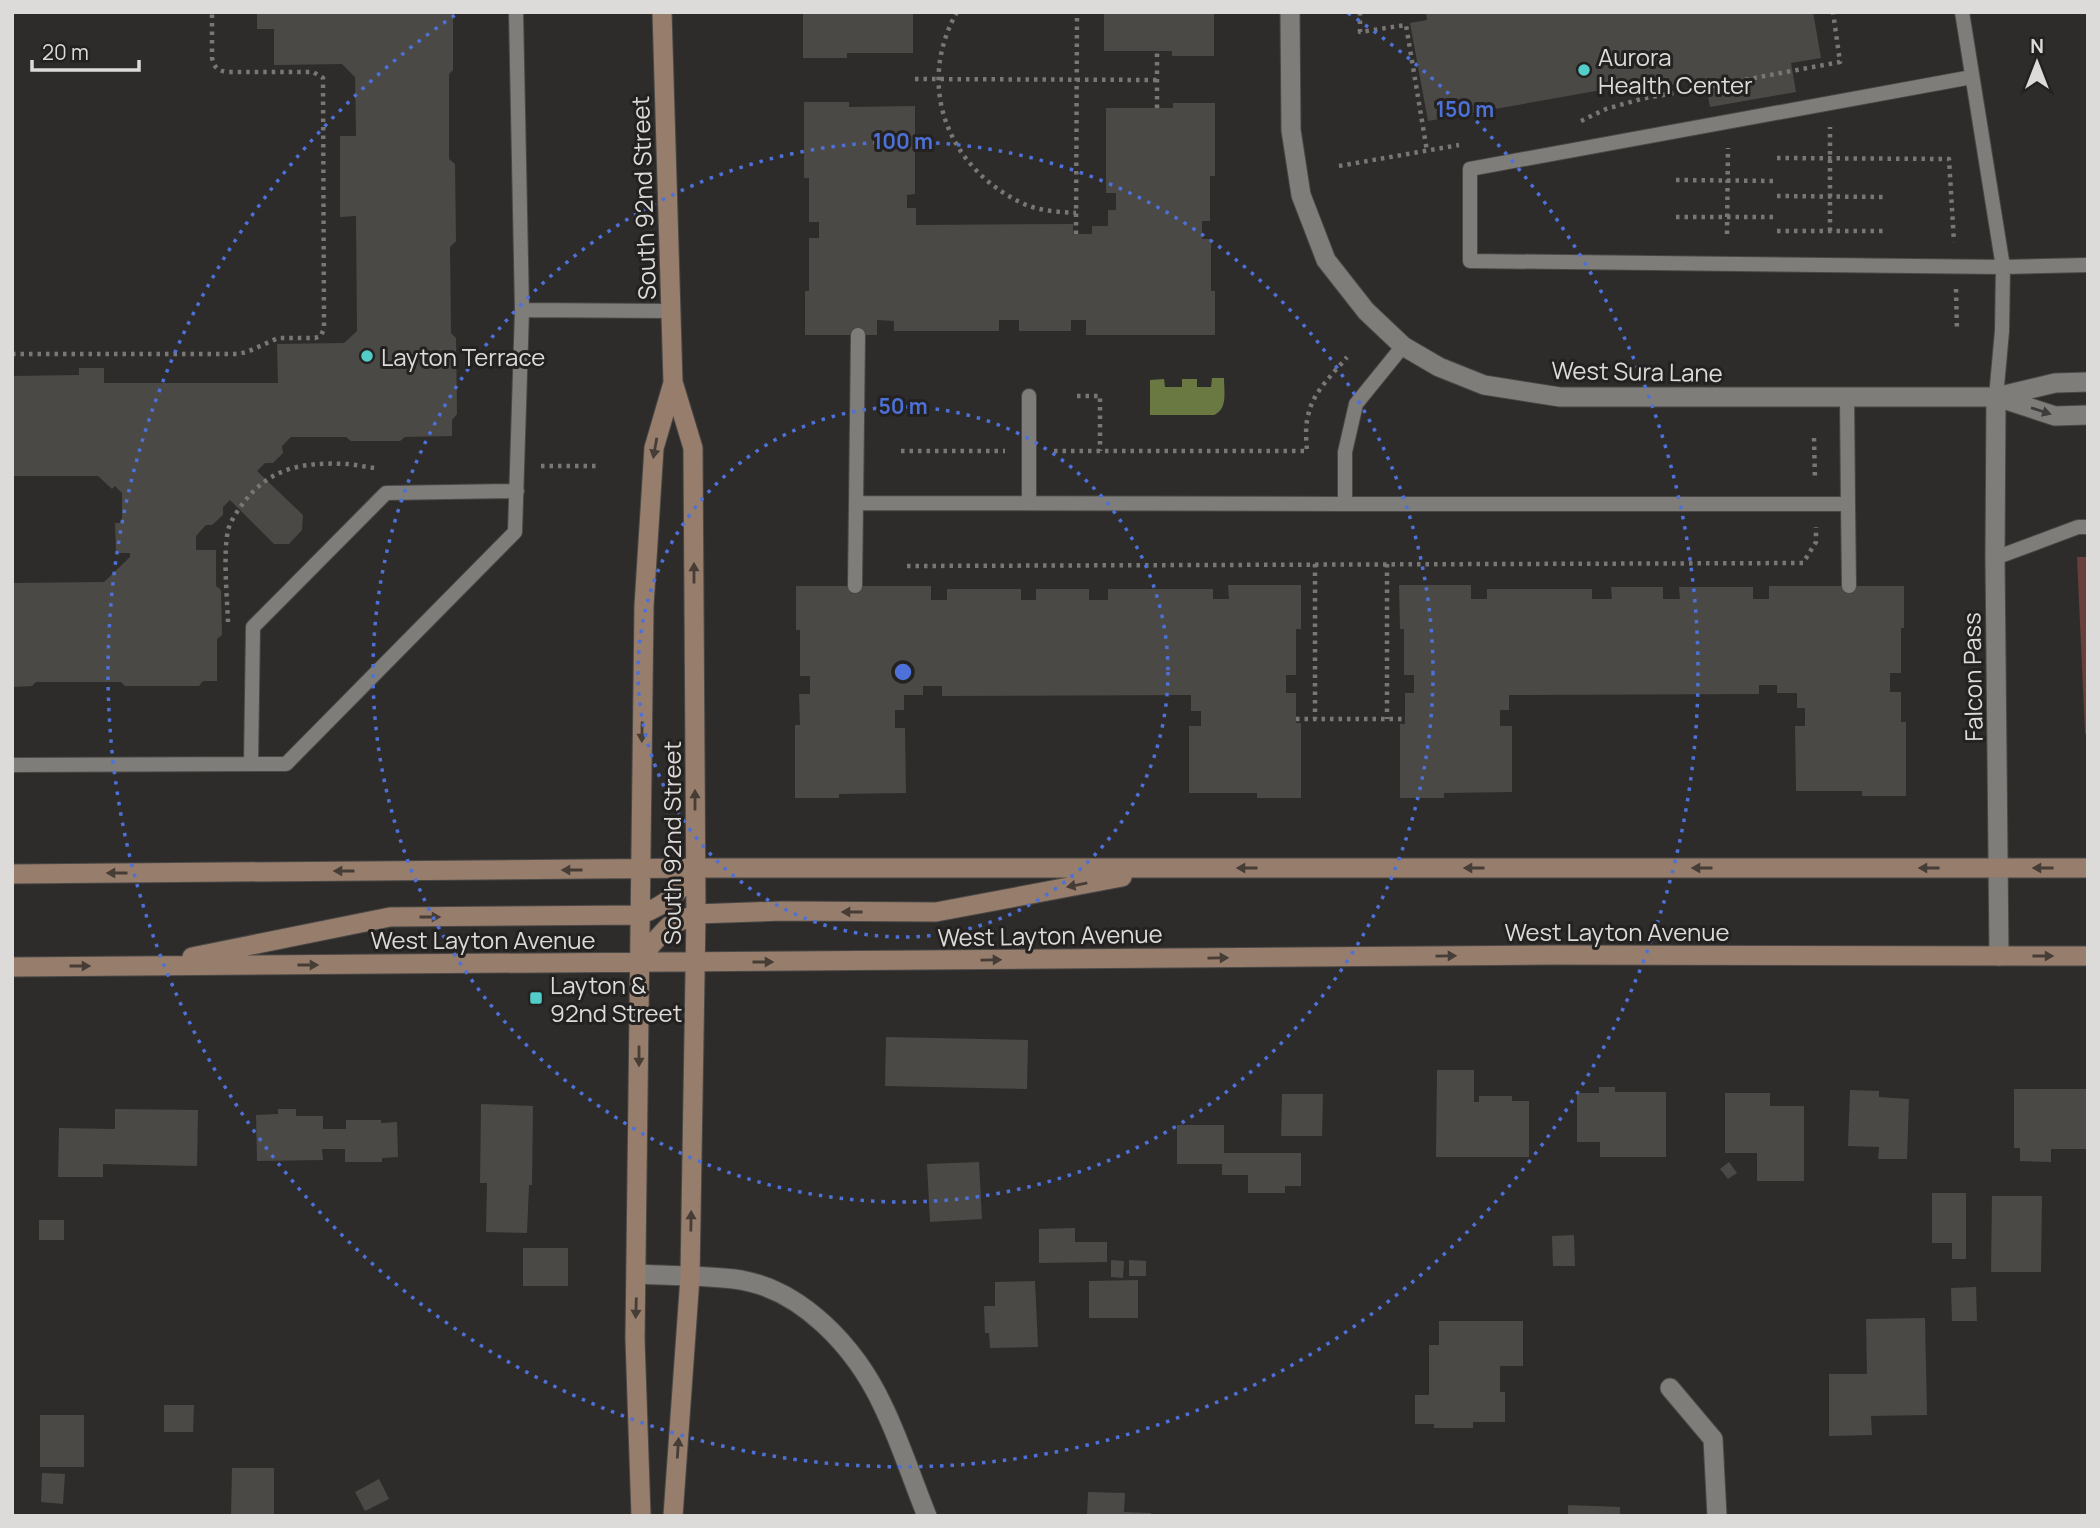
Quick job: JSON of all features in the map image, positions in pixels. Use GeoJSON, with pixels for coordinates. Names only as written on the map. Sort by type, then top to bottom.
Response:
{"type":"FeatureCollection","features":[{"type":"Feature","properties":{"kind":"main road","name":"South 92nd Street"},"geometry":{"type":"LineString","coordinates":[[662,12],[673,382],[693,448],[696,914],[690,1277],[673,1516]]}},
{"type":"Feature","properties":{"kind":"main road","name":"South 92nd Street"},"geometry":{"type":"LineString","coordinates":[[641,1516],[636,1400],[644,606],[654,448],[673,382]]}},
{"type":"Feature","properties":{"kind":"main road"},"geometry":{"type":"LineString","coordinates":[[146,966],[390,917],[640,915],[660,907],[677,894],[696,868]]}},
{"type":"Feature","properties":{"kind":"main road"},"geometry":{"type":"LineString","coordinates":[[12,874],[696,868],[2088,869]]}},
{"type":"Feature","properties":{"kind":"main road"},"geometry":{"type":"LineString","coordinates":[[639,963],[669,926],[696,914],[782,911],[936,912],[1168,868]]}},
{"type":"Feature","properties":{"kind":"main road","name":"West Layton Avenue"},"geometry":{"type":"LineString","coordinates":[[12,967],[1550,955],[2088,956]]}},
{"type":"Feature","properties":{"kind":"street","name":"West Sura Lane"},"geometry":{"type":"LineString","coordinates":[[1290,12],[1291,130],[1301,195],[1326,260],[1366,311],[1403,346],[1439,367],[1484,385],[1560,397],[1996,397],[2055,383],[2088,382]]}},
{"type":"Feature","properties":{"kind":"street","name":"West Sura Lane"},"geometry":{"type":"LineString","coordinates":[[1996,397],[2055,415],[2088,415]]}},
{"type":"Feature","properties":{"kind":"street","name":"Falcon Pass"},"geometry":{"type":"LineString","coordinates":[[1996,397],[1998,956]]}},
{"type":"Feature","properties":{"kind":"street"},"geometry":{"type":"LineString","coordinates":[[637,1274],[735,1279],[778,1292],[809,1312],[855,1358],[883,1405],[927,1516]]}},
{"type":"Feature","properties":{"kind":"street"},"geometry":{"type":"LineString","coordinates":[[1670,1388],[1713,1439],[1717,1516]]}},
{"type":"Feature","properties":{"kind":"lane"},"geometry":{"type":"LineString","coordinates":[[12,765],[286,764],[515,532],[522,310],[516,12]]}},
{"type":"Feature","properties":{"kind":"lane"},"geometry":{"type":"LineString","coordinates":[[1962,12],[2003,267],[2002,331],[1996,397]]}},
{"type":"Feature","properties":{"kind":"lane"},"geometry":{"type":"LineString","coordinates":[[1972,77],[1470,169],[1470,261],[2003,267],[2088,265]]}},
{"type":"Feature","properties":{"kind":"lane"},"geometry":{"type":"LineString","coordinates":[[522,310],[670,311]]}},
{"type":"Feature","properties":{"kind":"lane"},"geometry":{"type":"LineString","coordinates":[[855,586],[858,335]]}},
{"type":"Feature","properties":{"kind":"lane"},"geometry":{"type":"LineString","coordinates":[[1345,504],[1345,452],[1356,404],[1403,346]]}},
{"type":"Feature","properties":{"kind":"lane"},"geometry":{"type":"LineString","coordinates":[[1028,396],[1029,503]]}},
{"type":"Feature","properties":{"kind":"lane"},"geometry":{"type":"LineString","coordinates":[[1847,397],[1849,586]]}},
{"type":"Feature","properties":{"kind":"lane"},"geometry":{"type":"LineString","coordinates":[[251,764],[253,627],[386,493],[516,491]]}},
{"type":"Feature","properties":{"kind":"lane"},"geometry":{"type":"LineString","coordinates":[[856,503],[1849,504]]}},
{"type":"Feature","properties":{"kind":"lane"},"geometry":{"type":"LineString","coordinates":[[1995,558],[2078,527],[2088,527]]}},
{"type":"Feature","properties":{"kind":"path"},"geometry":{"type":"LineString","coordinates":[[12,354],[237,354],[278,338],[321,336],[324,328],[323,78],[313,72],[218,71],[212,58],[212,12]]}},
{"type":"Feature","properties":{"kind":"path"},"geometry":{"type":"LineString","coordinates":[[957,12],[949,26],[939,59],[937,79],[939,98],[957,147],[974,169],[997,189],[1026,205],[1050,211],[1076,213]]}},
{"type":"Feature","properties":{"kind":"path"},"geometry":{"type":"LineString","coordinates":[[1076,234],[1077,12]]}},
{"type":"Feature","properties":{"kind":"path"},"geometry":{"type":"LineString","coordinates":[[1360,12],[1360,32],[1406,24],[1427,150]]}},
{"type":"Feature","properties":{"kind":"path"},"geometry":{"type":"LineString","coordinates":[[1572,126],[1606,109],[1641,99],[1840,62],[1833,12]]}},
{"type":"Feature","properties":{"kind":"path"},"geometry":{"type":"LineString","coordinates":[[1157,51],[1157,108]]}},
{"type":"Feature","properties":{"kind":"path"},"geometry":{"type":"LineString","coordinates":[[1819,66],[1831,132],[1830,231]]}},
{"type":"Feature","properties":{"kind":"path"},"geometry":{"type":"LineString","coordinates":[[915,79],[1157,80]]}},
{"type":"Feature","properties":{"kind":"path"},"geometry":{"type":"LineString","coordinates":[[1718,83],[1728,146],[1727,234]]}},
{"type":"Feature","properties":{"kind":"path"},"geometry":{"type":"LineString","coordinates":[[1339,166],[1467,144]]}},
{"type":"Feature","properties":{"kind":"path"},"geometry":{"type":"LineString","coordinates":[[1777,158],[1949,159],[1954,242]]}},
{"type":"Feature","properties":{"kind":"path"},"geometry":{"type":"LineString","coordinates":[[1676,180],[1777,181]]}},
{"type":"Feature","properties":{"kind":"path"},"geometry":{"type":"LineString","coordinates":[[1777,197],[1884,197]]}},
{"type":"Feature","properties":{"kind":"path"},"geometry":{"type":"LineString","coordinates":[[1675,216],[1777,217]]}},
{"type":"Feature","properties":{"kind":"path"},"geometry":{"type":"LineString","coordinates":[[1777,231],[1884,231]]}},
{"type":"Feature","properties":{"kind":"path"},"geometry":{"type":"LineString","coordinates":[[1956,288],[1958,331]]}},
{"type":"Feature","properties":{"kind":"path"},"geometry":{"type":"LineString","coordinates":[[1049,452],[1307,451],[1306,427],[1309,410],[1316,396],[1347,357]]}},
{"type":"Feature","properties":{"kind":"path"},"geometry":{"type":"LineString","coordinates":[[1077,396],[1100,396],[1100,451]]}},
{"type":"Feature","properties":{"kind":"path"},"geometry":{"type":"LineString","coordinates":[[1814,439],[1815,484]]}},
{"type":"Feature","properties":{"kind":"path"},"geometry":{"type":"LineString","coordinates":[[901,452],[1007,452]]}},
{"type":"Feature","properties":{"kind":"path"},"geometry":{"type":"LineString","coordinates":[[517,466],[596,466]]}},
{"type":"Feature","properties":{"kind":"path"},"geometry":{"type":"LineString","coordinates":[[907,566],[1803,563],[1816,541],[1816,532]]}},
{"type":"Feature","properties":{"kind":"path"},"geometry":{"type":"LineString","coordinates":[[1315,565],[1315,719]]}},
{"type":"Feature","properties":{"kind":"path"},"geometry":{"type":"LineString","coordinates":[[1387,565],[1387,719]]}},
{"type":"Feature","properties":{"kind":"path"},"geometry":{"type":"LineString","coordinates":[[1296,719],[1405,719]]}},
{"type":"Feature","properties":{"kind":"shaded area"},"geometry":{"type":"Polygon","coordinates":[[[1212,378],[1224,378],[1225,394],[1221,409],[1214,415],[1150,415],[1150,380],[1164,379],[1165,387],[1182,387],[1182,379],[1197,379],[1197,387],[1211,387],[1212,378]]]}},
{"type":"Feature","properties":{"kind":"shaded area"},"geometry":{"type":"Polygon","coordinates":[[[2077,557],[2088,557],[2088,738],[2085,733],[2077,557]]]}},
{"type":"Feature","properties":{"kind":"building","name":"Layton Terrace"},"geometry":{"type":"Polygon","coordinates":[[[257,12],[453,12],[453,70],[449,74],[449,159],[455,164],[456,241],[450,247],[451,333],[456,338],[457,414],[452,420],[452,436],[405,437],[400,441],[291,437],[282,446],[283,453],[273,463],[265,463],[257,471],[303,515],[302,530],[289,544],[274,544],[230,500],[223,507],[223,515],[212,525],[206,525],[196,536],[196,550],[216,550],[216,586],[221,590],[222,635],[217,639],[217,681],[203,681],[199,686],[36,682],[32,686],[12,687],[12,583],[104,582],[130,557],[130,553],[116,553],[115,523],[122,523],[122,493],[115,486],[112,489],[98,476],[12,476],[12,376],[79,375],[79,368],[104,368],[104,383],[278,383],[277,344],[344,343],[357,331],[356,216],[340,217],[340,136],[356,136],[355,77],[342,64],[274,65],[274,29],[257,29],[257,12]]]}},
{"type":"Feature","properties":{"kind":"building"},"geometry":{"type":"Polygon","coordinates":[[[803,12],[913,12],[913,53],[847,53],[847,58],[803,58],[803,12]]]}},
{"type":"Feature","properties":{"kind":"building"},"geometry":{"type":"Polygon","coordinates":[[[1104,12],[1214,12],[1214,56],[1172,56],[1172,51],[1104,51],[1104,12]]]}},
{"type":"Feature","properties":{"kind":"building","name":"Aurora Health Center"},"geometry":{"type":"Polygon","coordinates":[[[1426,12],[1813,12],[1821,58],[1791,63],[1796,92],[1710,107],[1705,78],[1670,85],[1669,78],[1428,121],[1410,23],[1427,20],[1426,12]]]}},
{"type":"Feature","properties":{"kind":"building"},"geometry":{"type":"Polygon","coordinates":[[[804,102],[849,102],[849,107],[915,106],[915,194],[907,195],[907,208],[916,208],[916,225],[1073,224],[1073,234],[1092,234],[1092,226],[1108,226],[1108,210],[1116,210],[1116,193],[1106,193],[1106,108],[1173,108],[1173,103],[1215,103],[1215,176],[1210,176],[1210,221],[1202,221],[1202,239],[1211,239],[1211,291],[1215,291],[1215,335],[1086,335],[1086,320],[1071,320],[1071,331],[1019,331],[1019,320],[999,320],[999,331],[894,331],[894,321],[877,320],[877,335],[805,335],[805,291],[809,291],[809,238],[819,238],[819,222],[809,222],[809,178],[804,178],[804,102]]]}},
{"type":"Feature","properties":{"kind":"building"},"geometry":{"type":"Polygon","coordinates":[[[1228,585],[1301,585],[1301,629],[1296,629],[1296,675],[1286,675],[1286,693],[1296,693],[1296,723],[1301,723],[1301,798],[1257,798],[1257,793],[1189,793],[1189,726],[1201,726],[1201,711],[1191,711],[1191,695],[942,696],[942,686],[923,686],[923,695],[904,695],[904,710],[895,710],[895,728],[905,728],[906,793],[795,798],[795,725],[800,725],[799,694],[810,694],[810,676],[800,676],[796,586],[931,586],[931,600],[947,600],[947,589],[1021,589],[1021,600],[1036,600],[1036,589],[1089,589],[1089,600],[1108,600],[1108,589],[1213,589],[1213,599],[1229,599],[1228,585]]]}},
{"type":"Feature","properties":{"kind":"building"},"geometry":{"type":"Polygon","coordinates":[[[1399,585],[1471,585],[1471,599],[1487,599],[1487,589],[1592,589],[1592,599],[1612,599],[1611,587],[1663,587],[1663,599],[1680,599],[1679,587],[1753,587],[1753,599],[1769,599],[1769,586],[1904,586],[1901,673],[1890,673],[1890,692],[1901,692],[1901,722],[1906,722],[1906,796],[1862,796],[1862,791],[1796,791],[1795,726],[1805,726],[1805,708],[1797,708],[1797,693],[1777,693],[1777,685],[1759,685],[1759,694],[1509,695],[1509,710],[1500,710],[1500,726],[1512,726],[1512,792],[1444,793],[1444,798],[1400,798],[1400,724],[1405,724],[1405,693],[1414,693],[1414,675],[1404,675],[1404,629],[1400,629],[1399,585]]]}},
{"type":"Feature","properties":{"kind":"building"},"geometry":{"type":"Polygon","coordinates":[[[886,1037],[1028,1040],[1027,1089],[885,1086],[886,1037]]]}},
{"type":"Feature","properties":{"kind":"building"},"geometry":{"type":"Polygon","coordinates":[[[1437,1070],[1474,1070],[1474,1102],[1479,1102],[1479,1096],[1512,1096],[1512,1101],[1529,1101],[1529,1157],[1436,1157],[1437,1070]]]}},
{"type":"Feature","properties":{"kind":"building"},"geometry":{"type":"Polygon","coordinates":[[[1599,1087],[1615,1087],[1615,1092],[1666,1092],[1666,1157],[1600,1157],[1600,1142],[1577,1142],[1577,1093],[1599,1093],[1599,1087]]]}},
{"type":"Feature","properties":{"kind":"building"},"geometry":{"type":"Polygon","coordinates":[[[2014,1089],[2086,1089],[2086,1149],[2051,1149],[2051,1162],[2020,1161],[2020,1148],[2014,1148],[2014,1089]]]}},
{"type":"Feature","properties":{"kind":"building"},"geometry":{"type":"Polygon","coordinates":[[[1850,1090],[1879,1091],[1879,1097],[1909,1099],[1907,1159],[1878,1159],[1879,1147],[1848,1146],[1850,1090]]]}},
{"type":"Feature","properties":{"kind":"building"},"geometry":{"type":"Polygon","coordinates":[[[1725,1093],[1770,1093],[1770,1106],[1804,1106],[1804,1181],[1757,1181],[1757,1153],[1725,1153],[1725,1093]]]}},
{"type":"Feature","properties":{"kind":"building"},"geometry":{"type":"Polygon","coordinates":[[[1282,1094],[1323,1094],[1322,1136],[1281,1136],[1282,1094]]]}},
{"type":"Feature","properties":{"kind":"building"},"geometry":{"type":"Polygon","coordinates":[[[481,1104],[533,1106],[532,1185],[529,1185],[527,1233],[486,1232],[487,1183],[480,1183],[481,1104]]]}},
{"type":"Feature","properties":{"kind":"building"},"geometry":{"type":"Polygon","coordinates":[[[115,1109],[198,1110],[197,1166],[103,1164],[103,1177],[58,1177],[59,1128],[115,1129],[115,1109]]]}},
{"type":"Feature","properties":{"kind":"building"},"geometry":{"type":"Polygon","coordinates":[[[278,1109],[296,1109],[296,1116],[323,1116],[323,1129],[346,1129],[346,1120],[397,1122],[398,1157],[382,1158],[382,1162],[345,1162],[345,1149],[322,1149],[323,1160],[257,1161],[256,1115],[278,1114],[278,1109]]]}},
{"type":"Feature","properties":{"kind":"building"},"geometry":{"type":"Polygon","coordinates":[[[1177,1125],[1224,1125],[1224,1153],[1301,1153],[1301,1186],[1285,1186],[1285,1193],[1248,1193],[1248,1175],[1222,1175],[1222,1164],[1177,1164],[1177,1125]]]}},
{"type":"Feature","properties":{"kind":"building"},"geometry":{"type":"Polygon","coordinates":[[[979,1162],[982,1219],[930,1222],[927,1164],[979,1162]]]}},
{"type":"Feature","properties":{"kind":"building"},"geometry":{"type":"Polygon","coordinates":[[[1729,1162],[1737,1173],[1728,1179],[1720,1169],[1729,1162]]]}},
{"type":"Feature","properties":{"kind":"building"},"geometry":{"type":"Polygon","coordinates":[[[1932,1193],[1966,1193],[1966,1259],[1952,1259],[1952,1243],[1932,1243],[1932,1193]]]}},
{"type":"Feature","properties":{"kind":"building"},"geometry":{"type":"Polygon","coordinates":[[[1992,1196],[2042,1196],[2041,1272],[1991,1272],[1992,1196]]]}},
{"type":"Feature","properties":{"kind":"building"},"geometry":{"type":"Polygon","coordinates":[[[39,1220],[64,1220],[64,1240],[39,1240],[39,1220]]]}},
{"type":"Feature","properties":{"kind":"building"},"geometry":{"type":"Polygon","coordinates":[[[1075,1228],[1075,1242],[1107,1242],[1107,1262],[1039,1263],[1039,1229],[1075,1228]]]}},
{"type":"Feature","properties":{"kind":"building"},"geometry":{"type":"Polygon","coordinates":[[[1574,1235],[1575,1266],[1553,1266],[1552,1236],[1574,1235]]]}},
{"type":"Feature","properties":{"kind":"building"},"geometry":{"type":"Polygon","coordinates":[[[523,1248],[568,1248],[568,1286],[523,1286],[523,1248]]]}},
{"type":"Feature","properties":{"kind":"building"},"geometry":{"type":"Polygon","coordinates":[[[1111,1260],[1124,1261],[1123,1278],[1111,1277],[1111,1260]]]}},
{"type":"Feature","properties":{"kind":"building"},"geometry":{"type":"Polygon","coordinates":[[[1129,1260],[1146,1261],[1146,1276],[1129,1276],[1129,1260]]]}},
{"type":"Feature","properties":{"kind":"building"},"geometry":{"type":"Polygon","coordinates":[[[1138,1280],[1138,1318],[1089,1318],[1089,1281],[1138,1280]]]}},
{"type":"Feature","properties":{"kind":"building"},"geometry":{"type":"Polygon","coordinates":[[[1035,1281],[1038,1347],[990,1348],[989,1333],[985,1333],[984,1306],[995,1306],[995,1282],[1035,1281]]]}},
{"type":"Feature","properties":{"kind":"building"},"geometry":{"type":"Polygon","coordinates":[[[1976,1287],[1977,1321],[1952,1321],[1951,1288],[1976,1287]]]}},
{"type":"Feature","properties":{"kind":"building"},"geometry":{"type":"Polygon","coordinates":[[[1925,1318],[1927,1415],[1871,1416],[1872,1435],[1829,1436],[1829,1374],[1867,1374],[1866,1319],[1925,1318]]]}},
{"type":"Feature","properties":{"kind":"building"},"geometry":{"type":"Polygon","coordinates":[[[1439,1321],[1523,1321],[1523,1366],[1500,1366],[1500,1392],[1505,1392],[1505,1422],[1473,1422],[1473,1428],[1434,1428],[1434,1424],[1415,1424],[1415,1395],[1429,1395],[1429,1345],[1439,1345],[1439,1321]]]}},
{"type":"Feature","properties":{"kind":"building"},"geometry":{"type":"Polygon","coordinates":[[[164,1405],[194,1405],[193,1432],[164,1432],[164,1405]]]}},
{"type":"Feature","properties":{"kind":"building"},"geometry":{"type":"Polygon","coordinates":[[[40,1415],[84,1415],[84,1467],[40,1467],[40,1415]]]}},
{"type":"Feature","properties":{"kind":"building"},"geometry":{"type":"Polygon","coordinates":[[[232,1468],[274,1468],[274,1516],[231,1516],[232,1468]]]}},
{"type":"Feature","properties":{"kind":"building"},"geometry":{"type":"Polygon","coordinates":[[[42,1473],[65,1474],[63,1504],[41,1502],[42,1473]]]}},
{"type":"Feature","properties":{"kind":"building"},"geometry":{"type":"Polygon","coordinates":[[[379,1479],[389,1499],[365,1511],[355,1492],[379,1479]]]}},
{"type":"Feature","properties":{"kind":"building"},"geometry":{"type":"Polygon","coordinates":[[[1088,1492],[1125,1493],[1124,1512],[1151,1513],[1151,1516],[1087,1516],[1088,1492]]]}},
{"type":"Feature","properties":{"kind":"building"},"geometry":{"type":"Polygon","coordinates":[[[1568,1505],[1620,1507],[1620,1516],[1568,1516],[1568,1505]]]}},
{"type":"Feature","properties":{"kind":"place","name":"Aurora Health Center"},"geometry":{"type":"Point","coordinates":[1584,70]}},
{"type":"Feature","properties":{"kind":"place","name":"Layton Terrace"},"geometry":{"type":"Point","coordinates":[367,356]}},
{"type":"Feature","properties":{"kind":"place","name":"Layton & 92nd Street"},"geometry":{"type":"Point","coordinates":[536,998]}}]}
